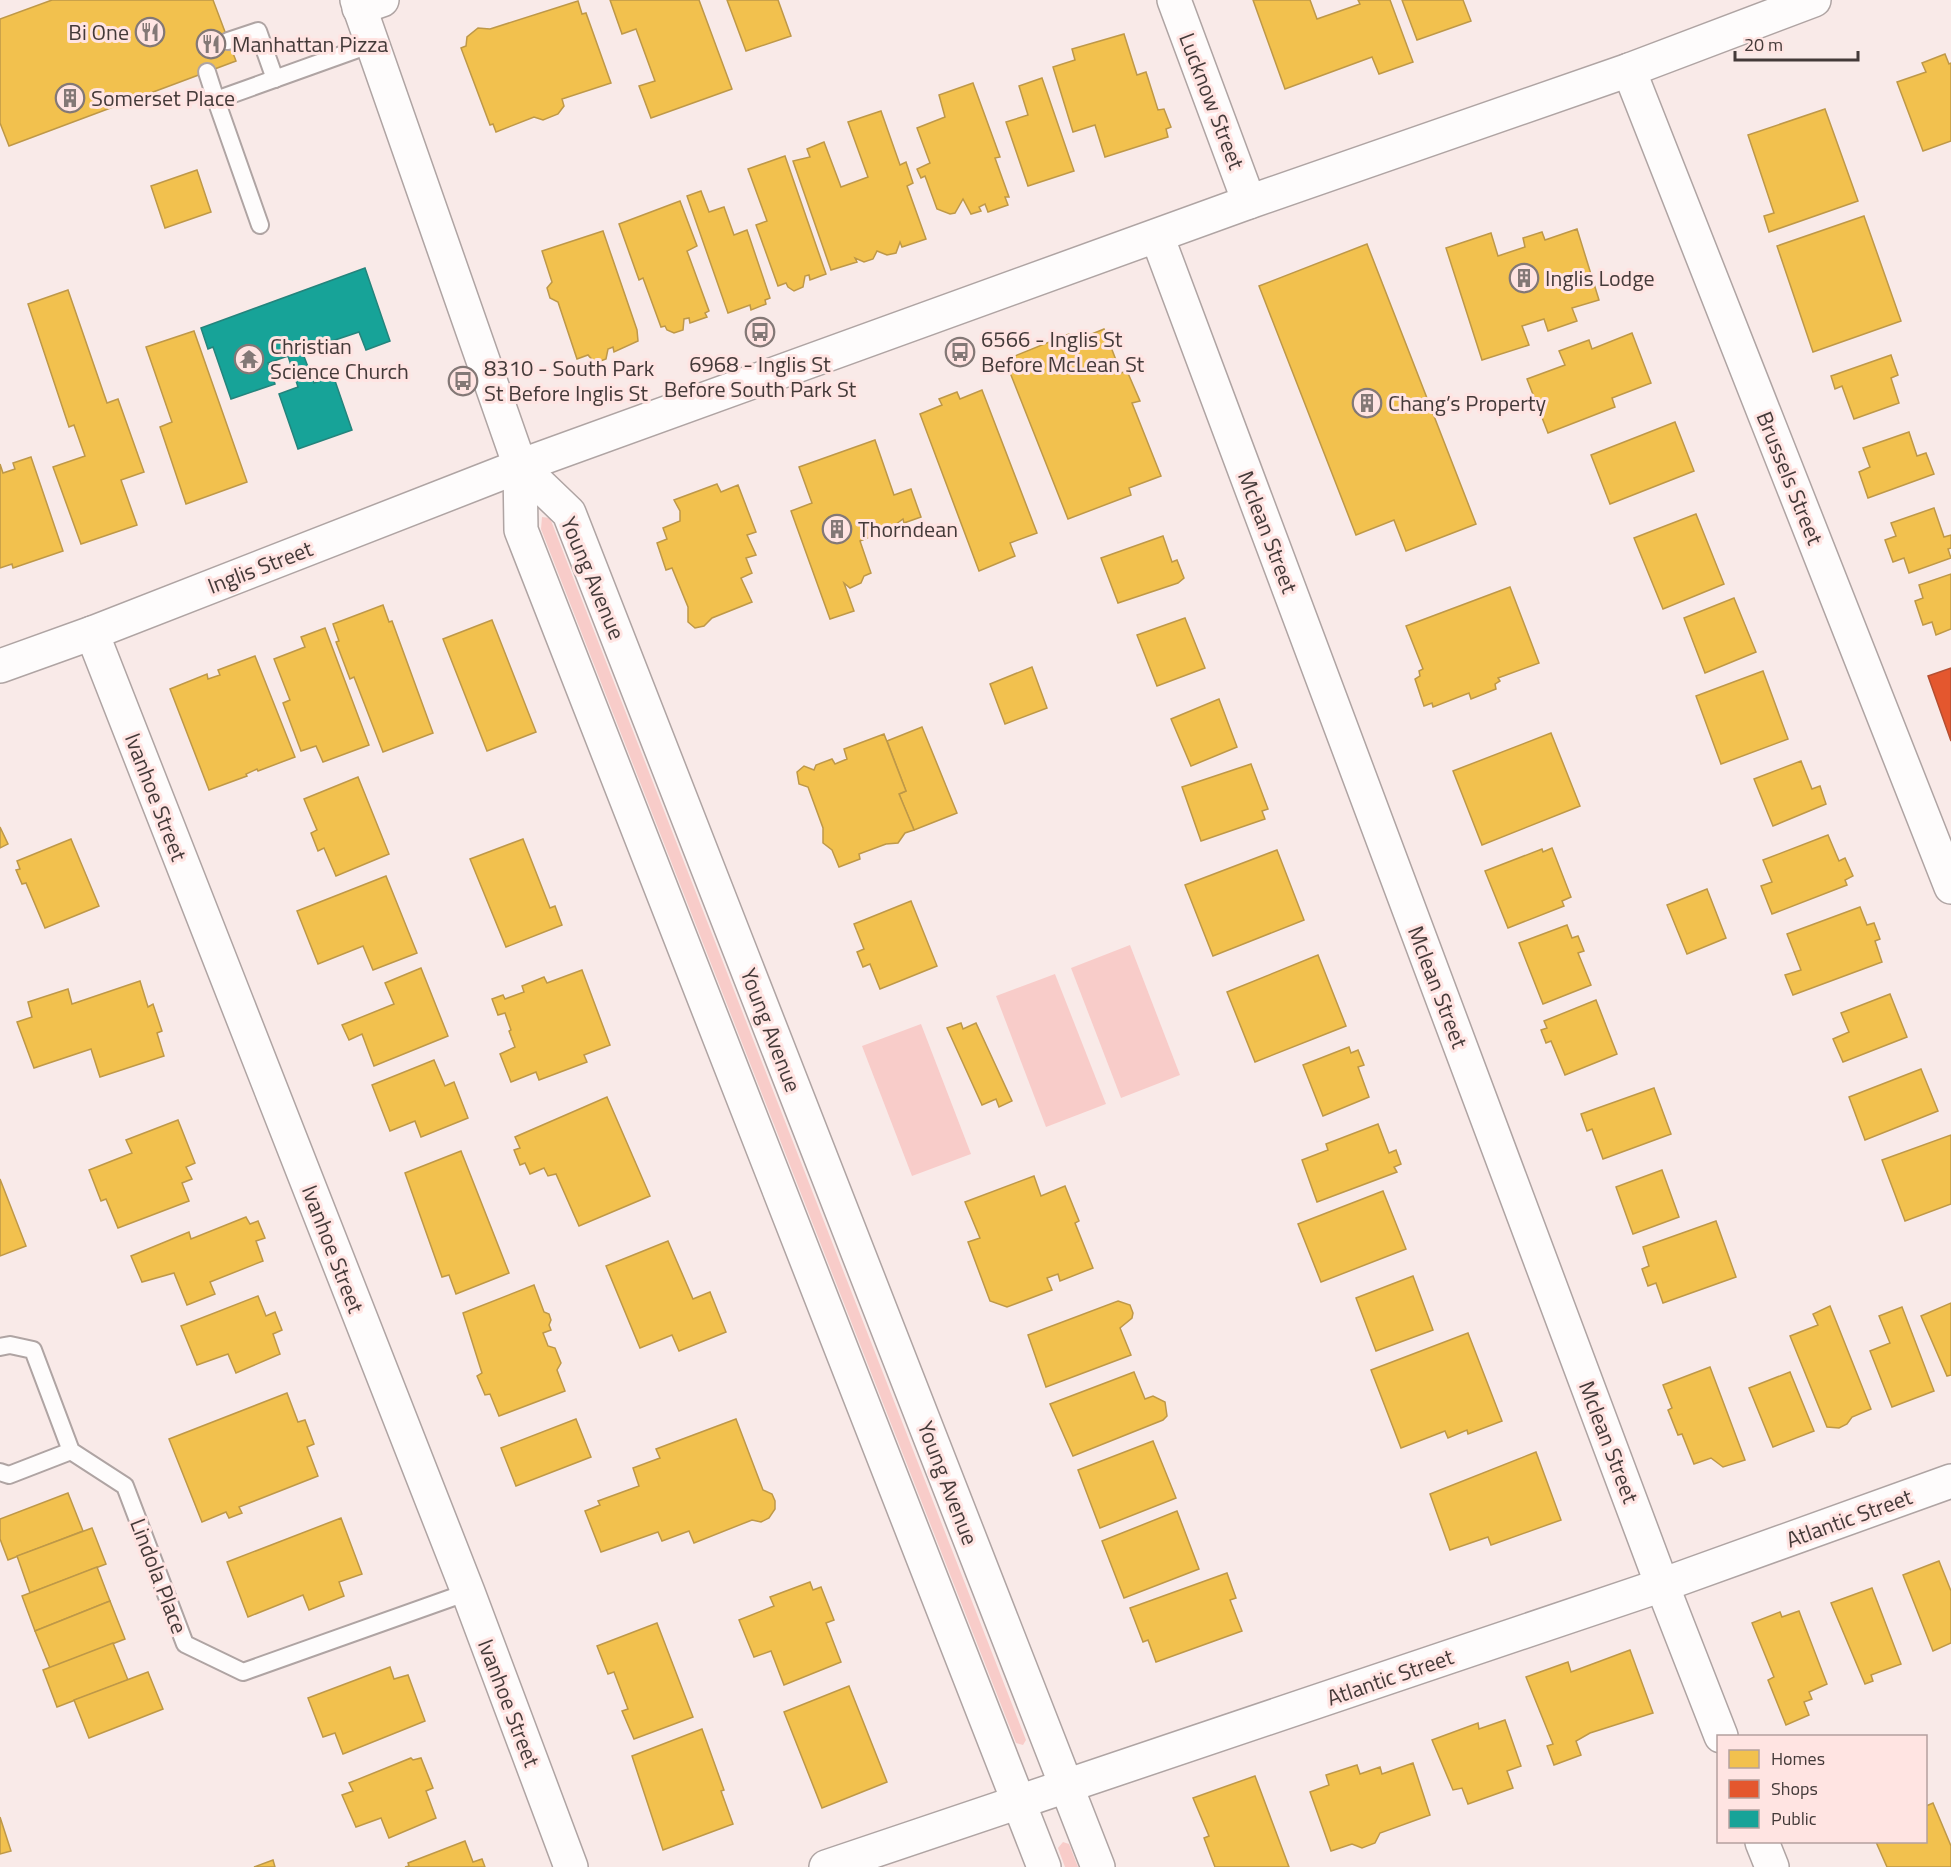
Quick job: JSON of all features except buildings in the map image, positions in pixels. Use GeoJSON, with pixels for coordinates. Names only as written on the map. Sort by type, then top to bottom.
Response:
{"type":"FeatureCollection","features":[{"type":"Feature","properties":{"kind":"street","name":"Lucknow Street"},"geometry":{"type":"LineString","coordinates":[[1174,0],[1250,202]]}},
{"type":"Feature","properties":{"kind":"street","name":"Inglis Street"},"geometry":{"type":"LineString","coordinates":[[0,666],[92,633],[520,466],[1250,202],[1629,70],[1814,0]]}},
{"type":"Feature","properties":{"kind":"street"},"geometry":{"type":"LineString","coordinates":[[366,3],[372,44],[520,466],[521,530],[1044,1867]]}},
{"type":"Feature","properties":{"kind":"street","name":"Brussels Street"},"geometry":{"type":"LineString","coordinates":[[1629,70],[1951,887]]}},
{"type":"Feature","properties":{"kind":"street","name":"Mclean Street"},"geometry":{"type":"LineString","coordinates":[[1157,236],[1720,1735]]}},
{"type":"Feature","properties":{"kind":"street","name":"Young Avenue"},"geometry":{"type":"LineString","coordinates":[[520,466],[569,513],[1098,1867]]}},
{"type":"Feature","properties":{"kind":"street","name":"Ivanhoe Street"},"geometry":{"type":"LineString","coordinates":[[92,633],[468,1592],[571,1867]]}},
{"type":"Feature","properties":{"kind":"street","name":"Atlantic Street"},"geometry":{"type":"LineString","coordinates":[[826,1867],[1662,1585],[1951,1481]]}},
{"type":"Feature","properties":{"kind":"street"},"geometry":{"type":"LineString","coordinates":[[1762,1843],[1772,1867]]}},
{"type":"Feature","properties":{"kind":"lane"},"geometry":{"type":"LineString","coordinates":[[228,41],[258,32],[275,79]]}},
{"type":"Feature","properties":{"kind":"lane"},"geometry":{"type":"LineString","coordinates":[[216,100],[372,44]]}},
{"type":"Feature","properties":{"kind":"lane"},"geometry":{"type":"LineString","coordinates":[[207,72],[260,225]]}},
{"type":"Feature","properties":{"kind":"lane"},"geometry":{"type":"LineString","coordinates":[[0,1347],[10,1345],[33,1350],[71,1451],[9,1475],[0,1472]]}},
{"type":"Feature","properties":{"kind":"lane","name":"Lindola Place"},"geometry":{"type":"LineString","coordinates":[[71,1451],[126,1486],[185,1644],[243,1672],[468,1592]]}},
{"type":"Feature","properties":{"kind":"shaded area"},"geometry":{"type":"Polygon","coordinates":[[[542,517],[550,518],[1026,1740],[1023,1745],[1016,1743],[541,529],[542,517]]]}},
{"type":"Feature","properties":{"kind":"shaded area"},"geometry":{"type":"Polygon","coordinates":[[[1130,945],[1180,1075],[1121,1098],[1071,968],[1130,945]]]}},
{"type":"Feature","properties":{"kind":"shaded area"},"geometry":{"type":"Polygon","coordinates":[[[1055,974],[1106,1104],[1046,1127],[996,996],[1055,974]]]}},
{"type":"Feature","properties":{"kind":"shaded area"},"geometry":{"type":"Polygon","coordinates":[[[921,1024],[971,1154],[912,1176],[862,1046],[921,1024]]]}},
{"type":"Feature","properties":{"kind":"shaded area"},"geometry":{"type":"Polygon","coordinates":[[[1063,1842],[1069,1844],[1078,1867],[1065,1867],[1058,1848],[1063,1842]]]}},
{"type":"Feature","properties":{"kind":"place","name":"Bi One"},"geometry":{"type":"Point","coordinates":[150,32]}},
{"type":"Feature","properties":{"kind":"place","name":"Manhattan Pizza"},"geometry":{"type":"Point","coordinates":[211,44]}},
{"type":"Feature","properties":{"kind":"place","name":"Somerset Place"},"geometry":{"type":"Point","coordinates":[70,98]}},
{"type":"Feature","properties":{"kind":"place","name":"Inglis Lodge"},"geometry":{"type":"Point","coordinates":[1524,278]}},
{"type":"Feature","properties":{"kind":"place","name":"6968 - Inglis St Before South Park St"},"geometry":{"type":"Point","coordinates":[760,332]}},
{"type":"Feature","properties":{"kind":"place","name":"6566 - Inglis St Before McLean St"},"geometry":{"type":"Point","coordinates":[960,352]}},
{"type":"Feature","properties":{"kind":"place","name":"Christian Science Church"},"geometry":{"type":"Point","coordinates":[249,359]}},
{"type":"Feature","properties":{"kind":"place","name":"8310 - South Park St Before Inglis St"},"geometry":{"type":"Point","coordinates":[463,381]}},
{"type":"Feature","properties":{"kind":"place","name":"Chang’s Property"},"geometry":{"type":"Point","coordinates":[1367,403]}},
{"type":"Feature","properties":{"kind":"place","name":"Thorndean"},"geometry":{"type":"Point","coordinates":[837,529]}}]}
